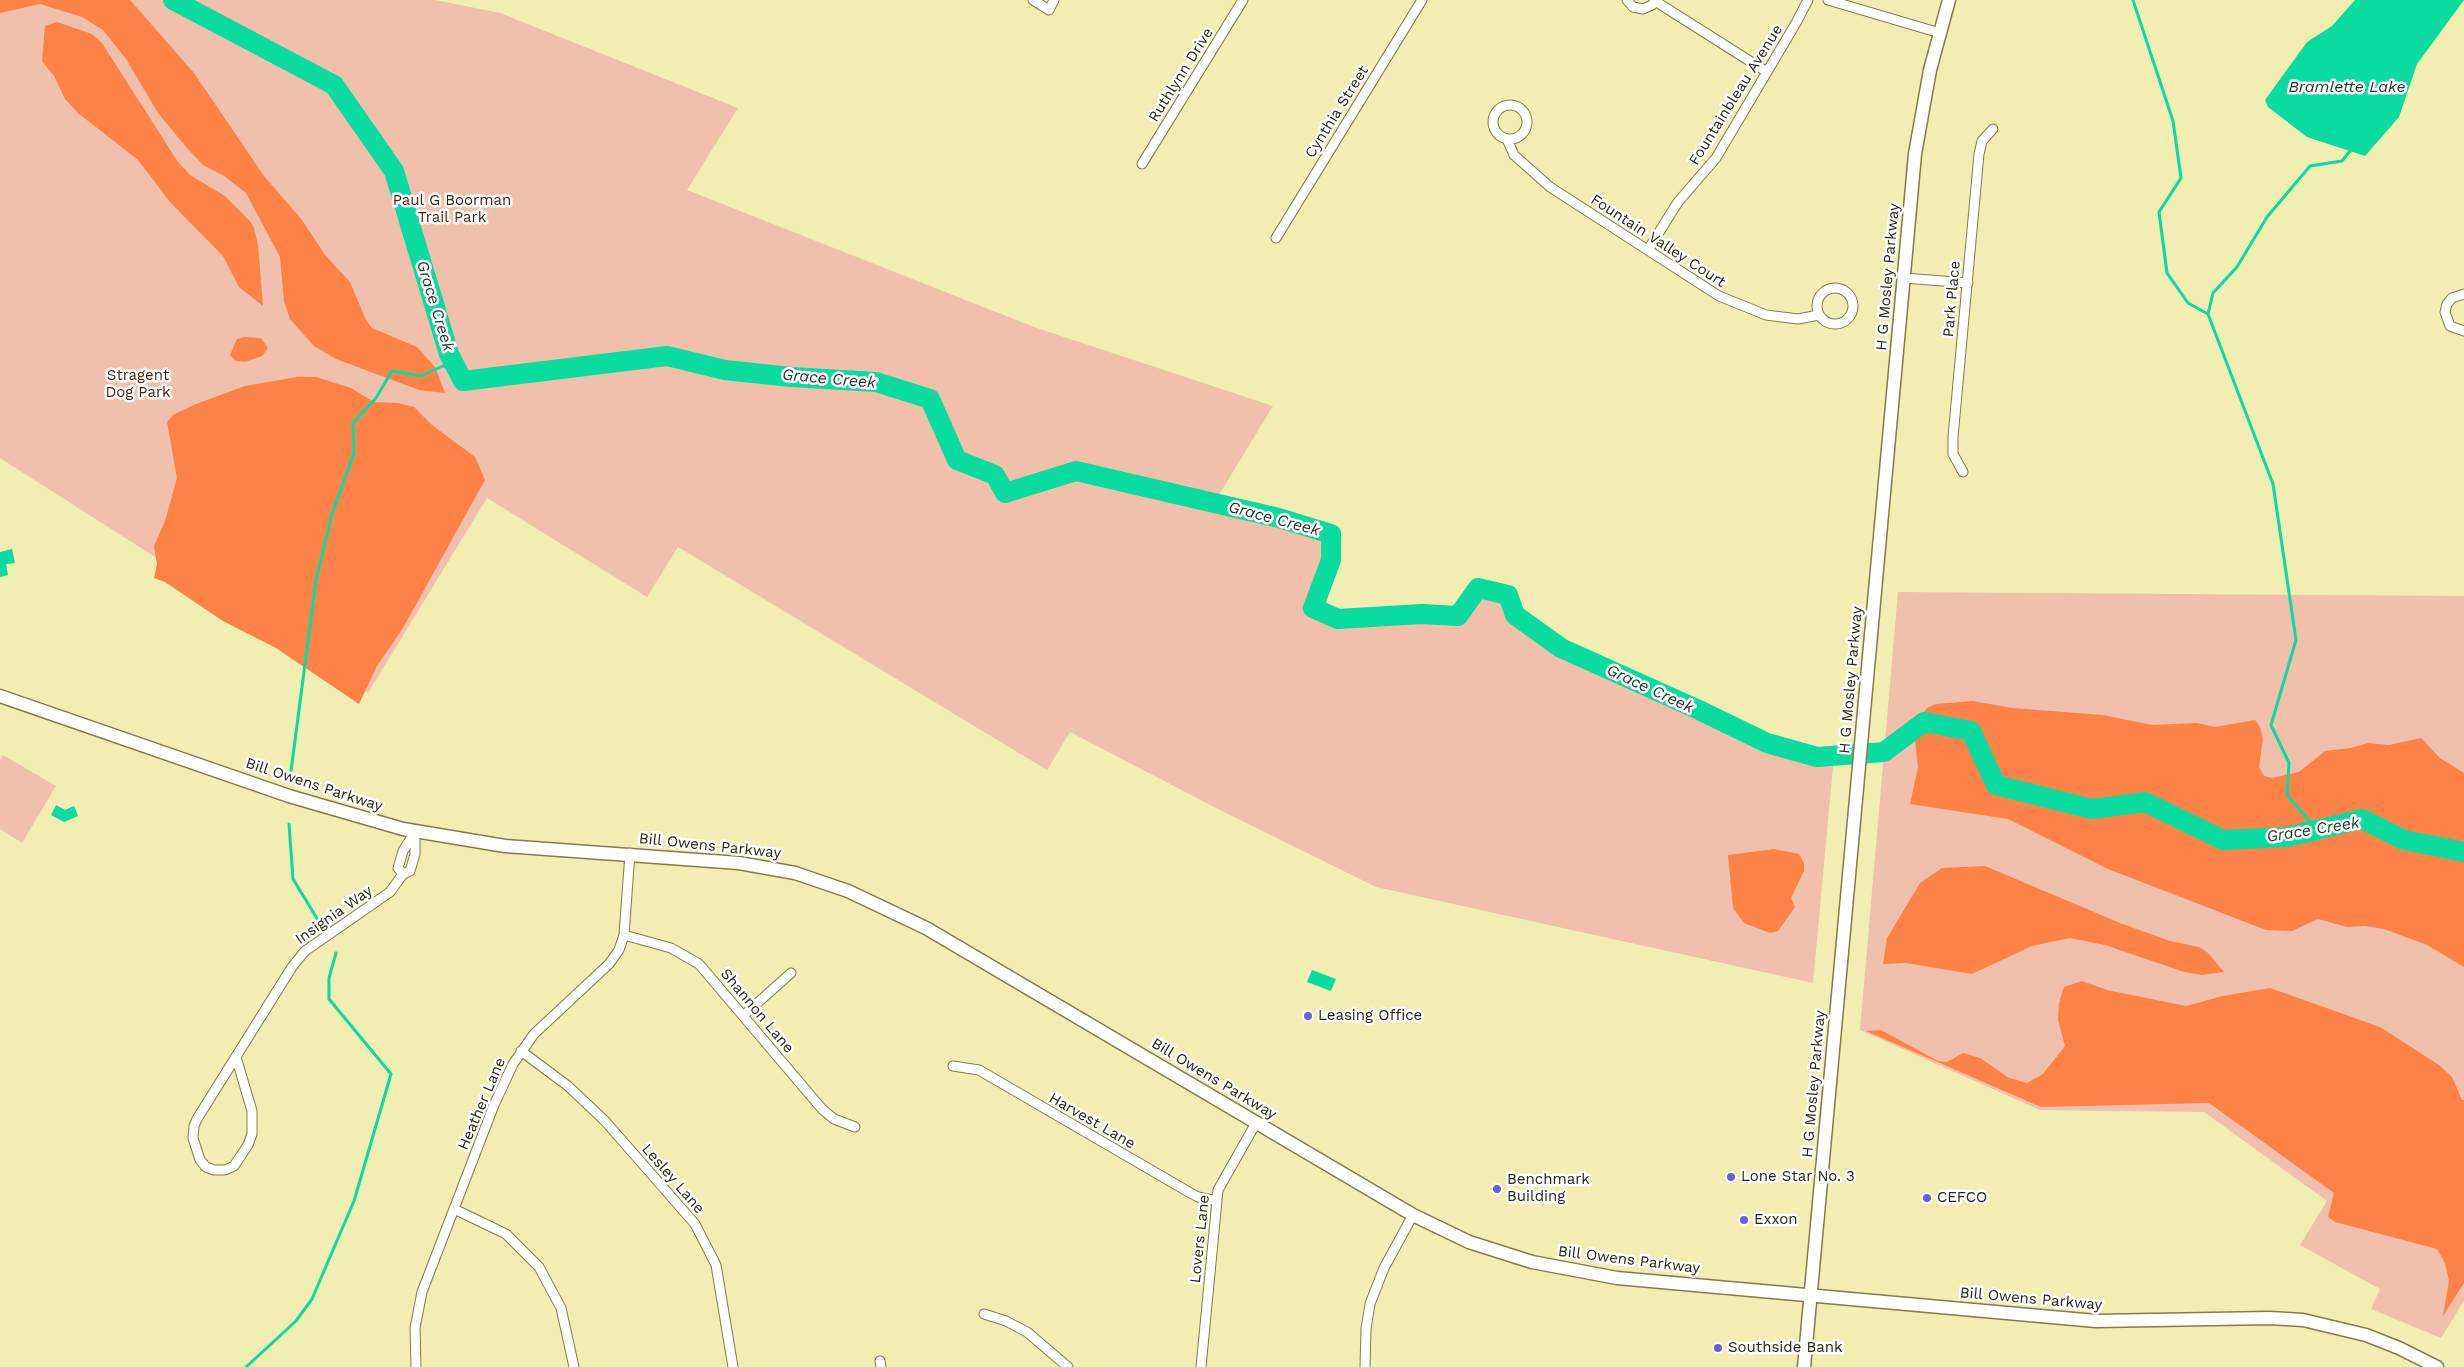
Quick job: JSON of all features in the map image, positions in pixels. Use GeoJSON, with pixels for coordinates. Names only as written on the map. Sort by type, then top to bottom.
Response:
{"type":"FeatureCollection","features":[{"type":"Feature","properties":{"kind":"main road","name":"H G Mosley Parkway"},"geometry":{"type":"LineString","coordinates":[[1804,1367],[1904,278],[1920,124],[1949,0]]}},
{"type":"Feature","properties":{"kind":"main road","name":"Bill Owens Parkway"},"geometry":{"type":"LineString","coordinates":[[0,696],[289,796],[415,832],[505,846],[711,859],[781,870],[808,877],[868,899],[935,933],[1413,1215],[1481,1246],[1570,1270],[1617,1278],[1810,1296],[2096,1321],[2262,1318],[2302,1320],[2366,1335],[2399,1348],[2437,1367]]}},
{"type":"Feature","properties":{"kind":"street"},"geometry":{"type":"LineString","coordinates":[[1033,0],[1048,10],[1054,0]]}},
{"type":"Feature","properties":{"kind":"street","name":"Ruthlynn Drive"},"geometry":{"type":"LineString","coordinates":[[1142,164],[1243,0]]}},
{"type":"Feature","properties":{"kind":"street","name":"Cynthia Street"},"geometry":{"type":"LineString","coordinates":[[1276,238],[1422,0]]}},
{"type":"Feature","properties":{"kind":"street"},"geometry":{"type":"LineString","coordinates":[[1627,0],[1638,9],[1648,8],[1655,1],[1767,72]]}},
{"type":"Feature","properties":{"kind":"street","name":"Fountainbleau Avenue"},"geometry":{"type":"LineString","coordinates":[[1648,250],[1678,202],[1712,164],[1802,14],[1808,0]]}},
{"type":"Feature","properties":{"kind":"street"},"geometry":{"type":"LineString","coordinates":[[1828,0],[1940,33]]}},
{"type":"Feature","properties":{"kind":"street","name":"Park Place"},"geometry":{"type":"LineString","coordinates":[[1963,472],[1953,454],[1952,444],[1979,154],[1982,141],[1992,130]]}},
{"type":"Feature","properties":{"kind":"street","name":"Fountain Valley Court"},"geometry":{"type":"LineString","coordinates":[[1507,139],[1514,155],[1542,181],[1719,296],[1750,311],[1766,315],[1798,319],[1819,314]]}},
{"type":"Feature","properties":{"kind":"street"},"geometry":{"type":"LineString","coordinates":[[1904,278],[1968,283]]}},
{"type":"Feature","properties":{"kind":"street"},"geometry":{"type":"LineString","coordinates":[[1829,289],[1841,290],[1850,298],[1851,314],[1843,322],[1827,322],[1819,314],[1818,303],[1820,297],[1829,289]]}},
{"type":"Feature","properties":{"kind":"street"},"geometry":{"type":"LineString","coordinates":[[2464,294],[2452,298],[2447,304],[2445,312],[2450,326],[2464,332]]}},
{"type":"Feature","properties":{"kind":"street","name":"Insignia Way"},"geometry":{"type":"LineString","coordinates":[[236,1057],[252,1111],[252,1134],[248,1145],[234,1166],[225,1170],[214,1170],[206,1167],[200,1160],[193,1131],[197,1119],[296,960],[390,892],[403,874],[398,868],[402,851],[415,832]]}},
{"type":"Feature","properties":{"kind":"street","name":"Heather Lane"},"geometry":{"type":"LineString","coordinates":[[416,1367],[415,1328],[422,1292],[494,1105],[521,1051],[541,1026],[609,964],[619,950],[624,935],[630,854]]}},
{"type":"Feature","properties":{"kind":"street","name":"Shannon Lane"},"geometry":{"type":"LineString","coordinates":[[624,935],[661,944],[692,959],[744,1015],[828,1114],[842,1123],[855,1127]]}},
{"type":"Feature","properties":{"kind":"street"},"geometry":{"type":"LineString","coordinates":[[744,1015],[791,973]]}},
{"type":"Feature","properties":{"kind":"street","name":"Lesley Lane"},"geometry":{"type":"LineString","coordinates":[[521,1051],[568,1086],[606,1121],[695,1224],[716,1265],[733,1367]]}},
{"type":"Feature","properties":{"kind":"street","name":"Harvest Lane"},"geometry":{"type":"LineString","coordinates":[[953,1066],[979,1070],[1187,1191],[1217,1201]]}},
{"type":"Feature","properties":{"kind":"street","name":"Lovers Lane"},"geometry":{"type":"LineString","coordinates":[[1201,1367],[1217,1201],[1222,1182],[1256,1124]]}},
{"type":"Feature","properties":{"kind":"street"},"geometry":{"type":"LineString","coordinates":[[454,1209],[506,1234],[531,1258],[558,1298],[565,1319],[574,1367]]}},
{"type":"Feature","properties":{"kind":"street"},"geometry":{"type":"LineString","coordinates":[[1365,1367],[1366,1329],[1370,1304],[1384,1268],[1413,1215]]}},
{"type":"Feature","properties":{"kind":"street"},"geometry":{"type":"LineString","coordinates":[[984,1314],[1006,1321],[1027,1332],[1068,1367]]}},
{"type":"Feature","properties":{"kind":"green space","name":"Paul G Boorman Trail Park"},"geometry":{"type":"Polygon","coordinates":[[[0,0],[435,0],[500,13],[738,108],[687,190],[1034,327],[1273,406],[1214,503],[1279,518],[1331,534],[1331,560],[1313,608],[1338,619],[1422,614],[1458,616],[1478,588],[1508,595],[1515,615],[1561,648],[1767,743],[1817,757],[1834,756],[1813,983],[1376,887],[1218,809],[1070,732],[1047,770],[678,547],[647,597],[487,498],[368,693],[0,458],[0,0]]]}},
{"type":"Feature","properties":{"kind":"green space"},"geometry":{"type":"Polygon","coordinates":[[[1898,592],[2464,596],[2464,1301],[2441,1338],[2371,1309],[2380,1289],[2300,1245],[2327,1201],[2204,1112],[2040,1110],[1860,1030],[1898,592]]]}},
{"type":"Feature","properties":{"kind":"green space"},"geometry":{"type":"Polygon","coordinates":[[[3,755],[56,786],[22,843],[0,829],[0,760],[3,755]]]}},
{"type":"Feature","properties":{"kind":"shaded area"},"geometry":{"type":"Polygon","coordinates":[[[0,0],[130,0],[194,73],[264,176],[302,220],[325,255],[350,282],[366,320],[372,328],[417,347],[435,367],[445,393],[419,390],[336,359],[314,346],[290,319],[284,301],[280,257],[246,193],[224,176],[203,165],[186,147],[158,113],[126,59],[103,30],[82,17],[40,4],[0,13],[0,0]]]}},
{"type":"Feature","properties":{"kind":"shaded area"},"geometry":{"type":"Polygon","coordinates":[[[57,22],[92,34],[102,43],[178,162],[190,175],[225,196],[250,221],[254,228],[258,245],[263,306],[239,287],[223,256],[170,202],[138,160],[78,113],[65,99],[54,76],[42,61],[45,26],[57,22]]]}},
{"type":"Feature","properties":{"kind":"shaded area"},"geometry":{"type":"Polygon","coordinates":[[[245,337],[261,338],[268,348],[262,356],[245,362],[236,361],[230,355],[237,339],[245,337]]]}},
{"type":"Feature","properties":{"kind":"shaded area"},"geometry":{"type":"Polygon","coordinates":[[[297,377],[316,377],[351,388],[374,402],[398,403],[414,407],[432,425],[475,457],[485,480],[403,628],[377,666],[359,704],[276,648],[223,621],[165,582],[154,578],[157,564],[154,546],[165,521],[177,478],[167,422],[173,415],[196,404],[245,386],[297,377]]]}},
{"type":"Feature","properties":{"kind":"shaded area"},"geometry":{"type":"Polygon","coordinates":[[[1973,701],[2012,708],[2103,715],[2152,725],[2197,723],[2215,727],[2255,720],[2260,727],[2263,739],[2259,767],[2264,776],[2272,778],[2299,772],[2325,751],[2351,748],[2368,743],[2389,745],[2421,738],[2440,758],[2464,773],[2464,967],[2427,945],[2384,929],[2365,926],[2347,927],[2318,919],[2292,931],[2266,930],[2108,869],[2008,819],[1910,804],[1918,767],[1915,740],[1917,722],[1927,708],[1936,704],[1973,701]]]}},
{"type":"Feature","properties":{"kind":"shaded area"},"geometry":{"type":"Polygon","coordinates":[[[1774,849],[1799,854],[1804,863],[1804,871],[1791,898],[1795,907],[1778,931],[1770,933],[1744,923],[1733,908],[1728,855],[1774,849]]]}},
{"type":"Feature","properties":{"kind":"shaded area"},"geometry":{"type":"Polygon","coordinates":[[[1985,866],[2120,923],[2170,941],[2199,947],[2207,952],[2224,972],[2202,975],[2184,972],[2105,945],[2070,938],[2032,946],[1972,974],[1906,963],[1883,964],[1887,938],[1920,883],[1942,868],[1985,866]]]}},
{"type":"Feature","properties":{"kind":"shaded area"},"geometry":{"type":"Polygon","coordinates":[[[2082,981],[2107,990],[2186,1006],[2223,996],[2270,988],[2380,1027],[2439,1065],[2452,1077],[2462,1100],[2464,1100],[2464,1283],[2443,1316],[2449,1281],[2445,1263],[2437,1249],[2335,1222],[2328,1217],[2334,1193],[2209,1103],[2041,1107],[1866,1031],[1881,1030],[1938,1061],[1947,1062],[1963,1053],[1980,1058],[2009,1078],[2027,1083],[2043,1074],[2065,1046],[2058,1020],[2059,1003],[2064,987],[2082,981]]]}},
{"type":"Feature","properties":{"kind":"water","name":"Bramlette Lake"},"geometry":{"type":"Polygon","coordinates":[[[2355,0],[2464,0],[2417,64],[2399,117],[2365,156],[2307,137],[2268,107],[2265,100],[2307,42],[2332,26],[2355,0]]]}},
{"type":"Feature","properties":{"kind":"water"},"geometry":{"type":"Polygon","coordinates":[[[12,549],[15,563],[6,564],[8,575],[0,577],[0,552],[12,549]]]}},
{"type":"Feature","properties":{"kind":"water"},"geometry":{"type":"Polygon","coordinates":[[[56,805],[65,810],[74,806],[78,816],[64,822],[51,815],[56,805]]]}},
{"type":"Feature","properties":{"kind":"water"},"geometry":{"type":"Polygon","coordinates":[[[1312,970],[1336,979],[1331,991],[1307,982],[1312,970]]]}},
{"type":"Feature","properties":{"kind":"waterway","name":"Grace Creek"},"geometry":{"type":"LineString","coordinates":[[173,0],[334,85],[394,171],[449,354],[463,381],[667,356],[725,370],[791,377],[876,382],[930,399],[957,460],[995,475],[1005,493],[1076,471],[1279,518],[1331,534],[1331,560],[1313,608],[1338,619],[1422,614],[1458,616],[1478,588],[1508,595],[1515,615],[1561,648],[1767,743],[1817,757],[1884,752],[1924,722],[1971,731],[1996,785],[2092,809],[2145,802],[2223,840],[2287,837],[2362,819],[2404,840],[2464,852]]}},
{"type":"Feature","properties":{"kind":"waterway"},"geometry":{"type":"LineString","coordinates":[[2133,0],[2173,121],[2181,178],[2159,212],[2167,273],[2188,303],[2208,314],[2273,484],[2296,640],[2271,725],[2289,763],[2287,795],[2317,830]]}},
{"type":"Feature","properties":{"kind":"waterway"},"geometry":{"type":"LineString","coordinates":[[2208,314],[2213,293],[2237,267],[2267,217],[2310,166],[2342,161],[2350,151]]}},
{"type":"Feature","properties":{"kind":"waterway"},"geometry":{"type":"LineString","coordinates":[[291,771],[316,580],[332,514],[354,453],[353,423],[376,398],[392,371],[421,376],[443,366],[458,371]]}},
{"type":"Feature","properties":{"kind":"waterway"},"geometry":{"type":"LineString","coordinates":[[289,824],[293,879],[321,925]]}},
{"type":"Feature","properties":{"kind":"waterway"},"geometry":{"type":"LineString","coordinates":[[246,1367],[296,1321],[312,1299],[354,1201],[391,1074],[329,999],[329,978],[336,953]]}},
{"type":"Feature","properties":{"kind":"place","name":"Leasing Office"},"geometry":{"type":"Point","coordinates":[1308,1016]}},
{"type":"Feature","properties":{"kind":"place","name":"Lone Star No. 3"},"geometry":{"type":"Point","coordinates":[1731,1177]}},
{"type":"Feature","properties":{"kind":"place","name":"Benchmark Building"},"geometry":{"type":"Point","coordinates":[1497,1189]}},
{"type":"Feature","properties":{"kind":"place","name":"CEFCO"},"geometry":{"type":"Point","coordinates":[1927,1198]}},
{"type":"Feature","properties":{"kind":"place","name":"Exxon"},"geometry":{"type":"Point","coordinates":[1744,1220]}},
{"type":"Feature","properties":{"kind":"place","name":"Southside Bank"},"geometry":{"type":"Point","coordinates":[1718,1348]}},
{"type":"Feature","properties":{"kind":"park label","name":"Stragent Dog Park"},"geometry":{"type":"Point","coordinates":[138,384]}}]}
